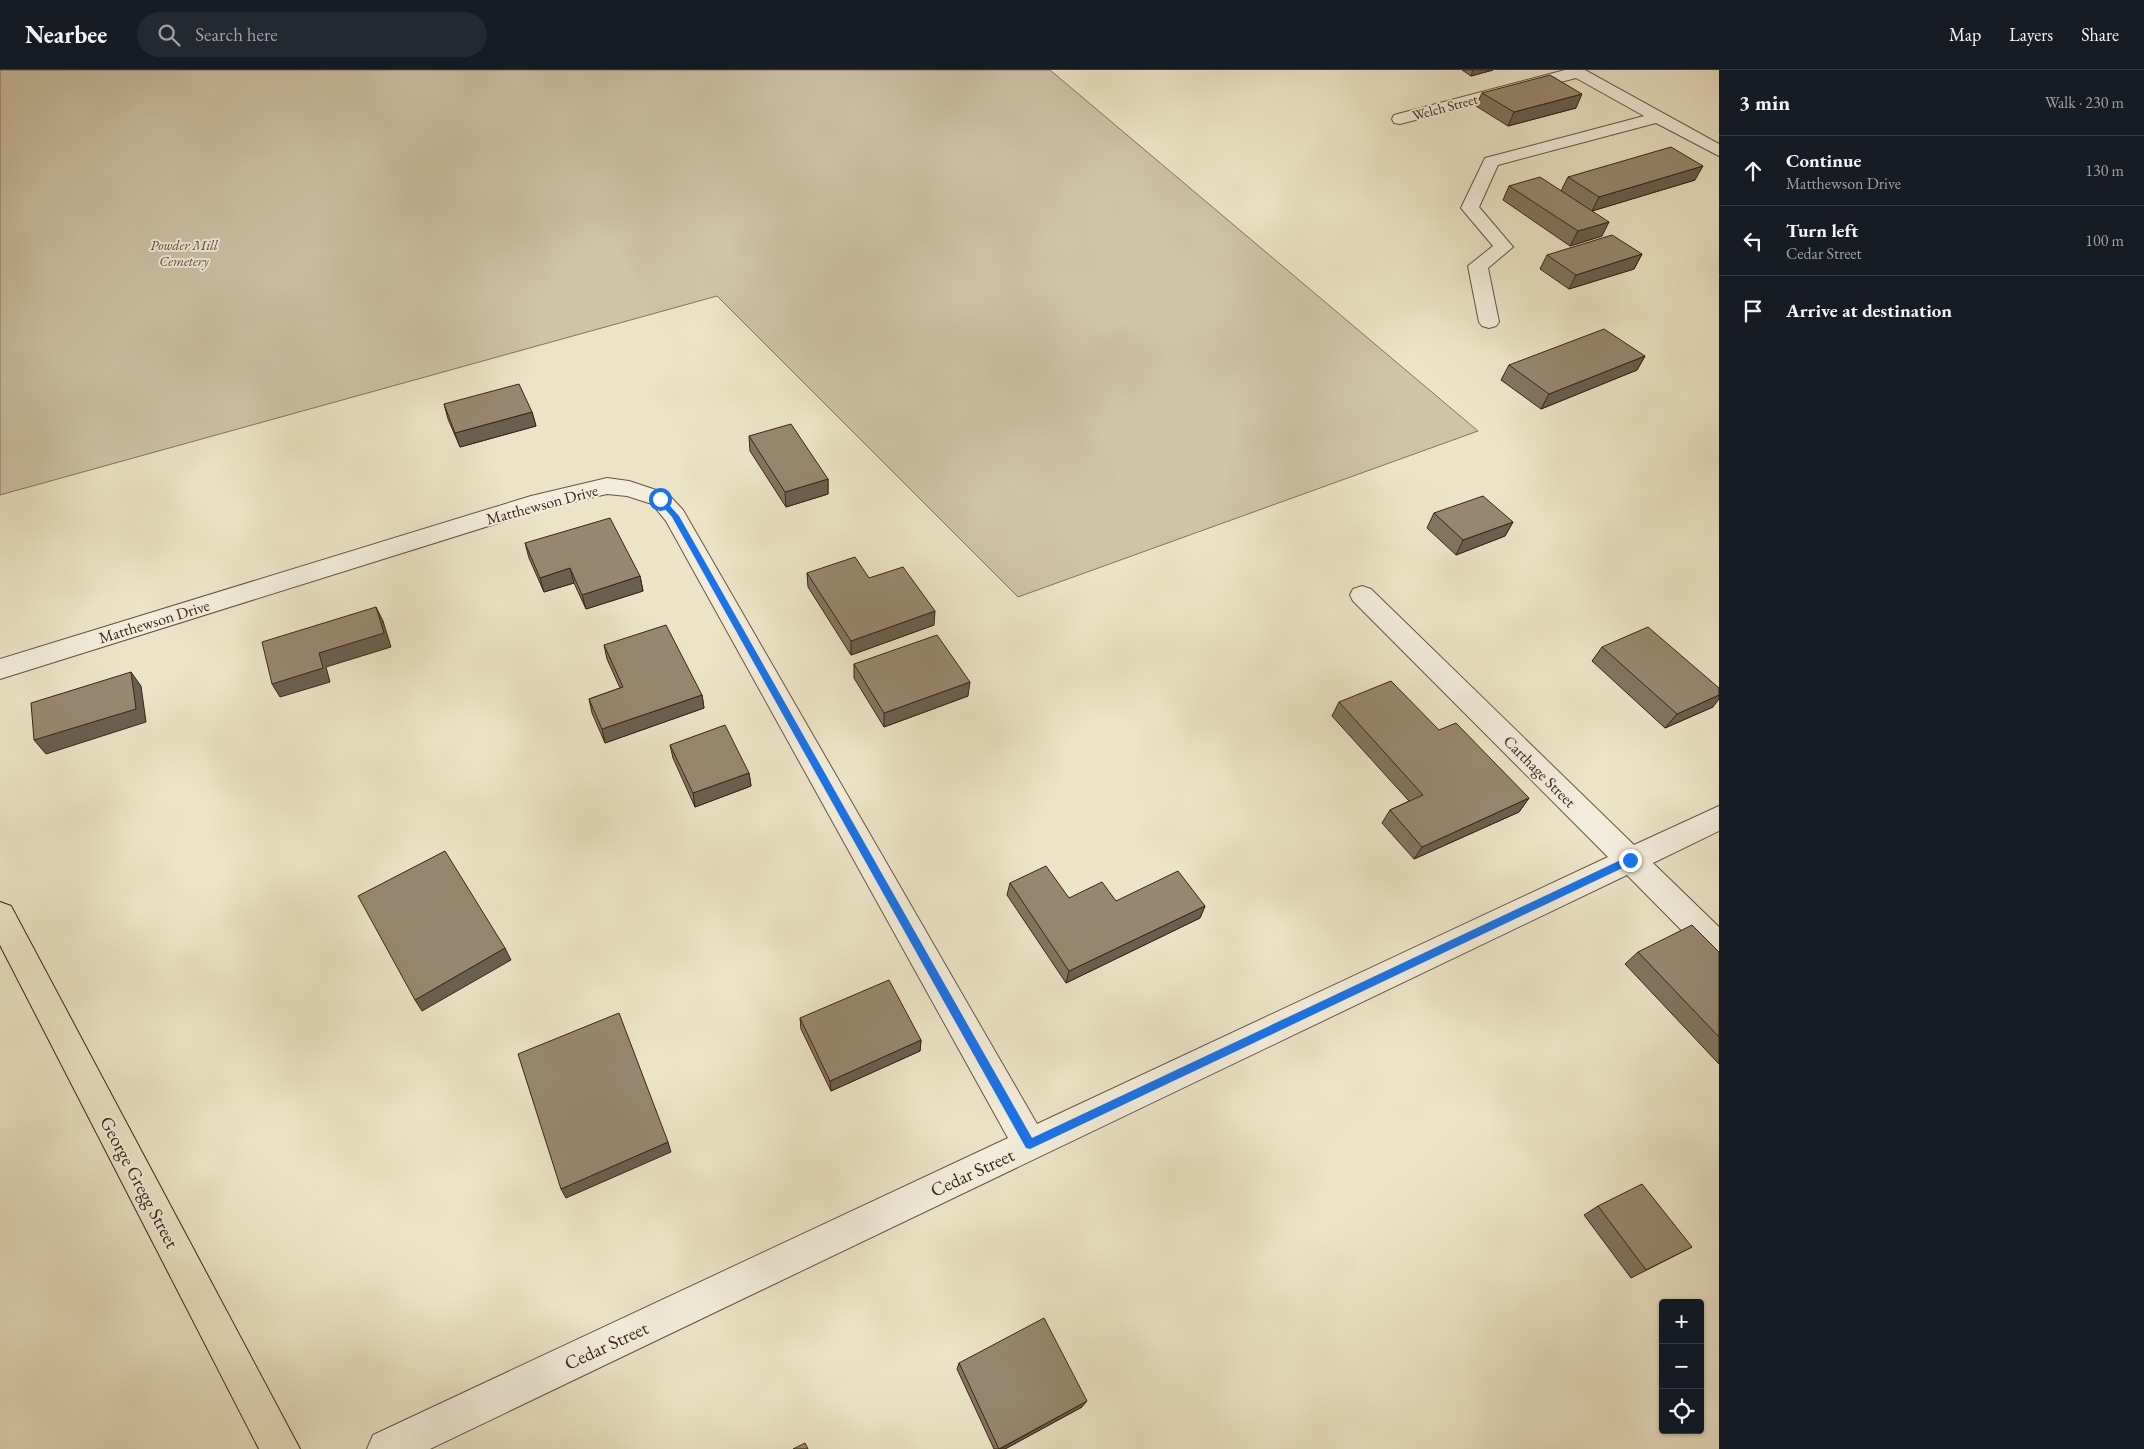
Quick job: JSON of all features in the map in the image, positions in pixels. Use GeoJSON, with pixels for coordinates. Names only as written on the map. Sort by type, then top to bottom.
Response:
{"type":"FeatureCollection","features":[{"type":"Feature","properties":{"kind":"main road","name":"George Gregg Street"},"geometry":{"type":"LineString","coordinates":[[0,915],[280,1449]]}},
{"type":"Feature","properties":{"kind":"street"},"geometry":{"type":"LineString","coordinates":[[1575,71],[1719,151]]}},
{"type":"Feature","properties":{"kind":"street","name":"Welch Street"},"geometry":{"type":"LineString","coordinates":[[1400,119],[1575,71]]}},
{"type":"Feature","properties":{"kind":"street"},"geometry":{"type":"LineString","coordinates":[[1489,322],[1478,266],[1504,247],[1470,208],[1491,162],[1659,117]]}},
{"type":"Feature","properties":{"kind":"street","name":"Matthewson Drive"},"geometry":{"type":"LineString","coordinates":[[0,669],[539,502],[607,486],[629,489],[660,499],[675,516],[1030,1144]]}},
{"type":"Feature","properties":{"kind":"street","name":"Carthage Street"},"geometry":{"type":"LineString","coordinates":[[1362,596],[1719,947]]}},
{"type":"Feature","properties":{"kind":"street","name":"Cedar Street"},"geometry":{"type":"LineString","coordinates":[[387,1449],[1719,818]]}},
{"type":"Feature","properties":{"kind":"green space","name":"Powder Mill Cemetery"},"geometry":{"type":"Polygon","coordinates":[[[0,70],[1050,70],[1478,431],[1018,597],[717,296],[0,495],[0,70]]]}},
{"type":"Feature","properties":{"kind":"building"},"geometry":{"type":"Polygon","coordinates":[[[1550,75],[1582,94],[1514,112],[1482,93],[1550,75]]]}},
{"type":"Feature","properties":{"kind":"building"},"geometry":{"type":"Polygon","coordinates":[[[1671,147],[1703,166],[1599,197],[1568,177],[1671,147]]]}},
{"type":"Feature","properties":{"kind":"building"},"geometry":{"type":"Polygon","coordinates":[[[1540,177],[1609,222],[1578,231],[1509,186],[1540,177]]]}},
{"type":"Feature","properties":{"kind":"building"},"geometry":{"type":"Polygon","coordinates":[[[1612,235],[1642,254],[1576,275],[1547,255],[1612,235]]]}},
{"type":"Feature","properties":{"kind":"building"},"geometry":{"type":"Polygon","coordinates":[[[1604,329],[1645,356],[1549,394],[1509,365],[1604,329]]]}},
{"type":"Feature","properties":{"kind":"building"},"geometry":{"type":"Polygon","coordinates":[[[519,384],[532,412],[455,433],[444,404],[519,384]]]}},
{"type":"Feature","properties":{"kind":"building"},"geometry":{"type":"Polygon","coordinates":[[[791,424],[828,479],[785,492],[749,436],[791,424]]]}},
{"type":"Feature","properties":{"kind":"building"},"geometry":{"type":"Polygon","coordinates":[[[1483,496],[1513,522],[1463,540],[1434,513],[1483,496]]]}},
{"type":"Feature","properties":{"kind":"building"},"geometry":{"type":"Polygon","coordinates":[[[610,518],[640,576],[582,595],[570,568],[540,578],[525,543],[610,518]]]}},
{"type":"Feature","properties":{"kind":"building"},"geometry":{"type":"Polygon","coordinates":[[[855,557],[869,578],[903,567],[935,611],[851,641],[807,573],[855,557]]]}},
{"type":"Feature","properties":{"kind":"building"},"geometry":{"type":"Polygon","coordinates":[[[376,607],[384,633],[319,653],[323,668],[272,684],[262,642],[376,607]]]}},
{"type":"Feature","properties":{"kind":"building"},"geometry":{"type":"Polygon","coordinates":[[[666,625],[702,695],[602,729],[589,699],[623,687],[604,645],[666,625]]]}},
{"type":"Feature","properties":{"kind":"building"},"geometry":{"type":"Polygon","coordinates":[[[1648,627],[1719,688],[1719,695],[1677,714],[1602,647],[1648,627]]]}},
{"type":"Feature","properties":{"kind":"building"},"geometry":{"type":"Polygon","coordinates":[[[937,635],[970,682],[884,713],[854,664],[937,635]]]}},
{"type":"Feature","properties":{"kind":"building"},"geometry":{"type":"Polygon","coordinates":[[[131,672],[136,709],[34,740],[31,703],[131,672]]]}},
{"type":"Feature","properties":{"kind":"building"},"geometry":{"type":"Polygon","coordinates":[[[1391,681],[1439,730],[1456,723],[1529,798],[1422,847],[1390,810],[1423,795],[1339,702],[1391,681]]]}},
{"type":"Feature","properties":{"kind":"building"},"geometry":{"type":"Polygon","coordinates":[[[725,725],[749,773],[693,793],[670,745],[725,725]]]}},
{"type":"Feature","properties":{"kind":"building"},"geometry":{"type":"Polygon","coordinates":[[[445,851],[505,948],[415,1000],[358,896],[445,851]]]}},
{"type":"Feature","properties":{"kind":"building"},"geometry":{"type":"Polygon","coordinates":[[[1046,866],[1069,898],[1102,882],[1116,901],[1178,871],[1205,906],[1069,971],[1010,883],[1046,866]]]}},
{"type":"Feature","properties":{"kind":"building"},"geometry":{"type":"Polygon","coordinates":[[[1692,925],[1719,952],[1719,1037],[1638,952],[1692,925]]]}},
{"type":"Feature","properties":{"kind":"building"},"geometry":{"type":"Polygon","coordinates":[[[889,980],[921,1040],[830,1081],[800,1018],[889,980]]]}},
{"type":"Feature","properties":{"kind":"building"},"geometry":{"type":"Polygon","coordinates":[[[619,1013],[668,1142],[561,1189],[518,1054],[619,1013]]]}},
{"type":"Feature","properties":{"kind":"building"},"geometry":{"type":"Polygon","coordinates":[[[1642,1184],[1692,1247],[1646,1270],[1598,1206],[1642,1184]]]}},
{"type":"Feature","properties":{"kind":"building"},"geometry":{"type":"Polygon","coordinates":[[[1044,1318],[1087,1401],[999,1449],[959,1363],[1044,1318]]]}},
{"type":"Feature","properties":{"kind":"building"},"geometry":{"type":"Polygon","coordinates":[[[805,1443],[808,1449],[793,1449],[805,1443]]]}},
{"type":"Feature","properties":{"kind":"route"},"geometry":{"type":"LineString","coordinates":[[660,499],[675,516],[1030,1144],[1630,860]]}}]}
